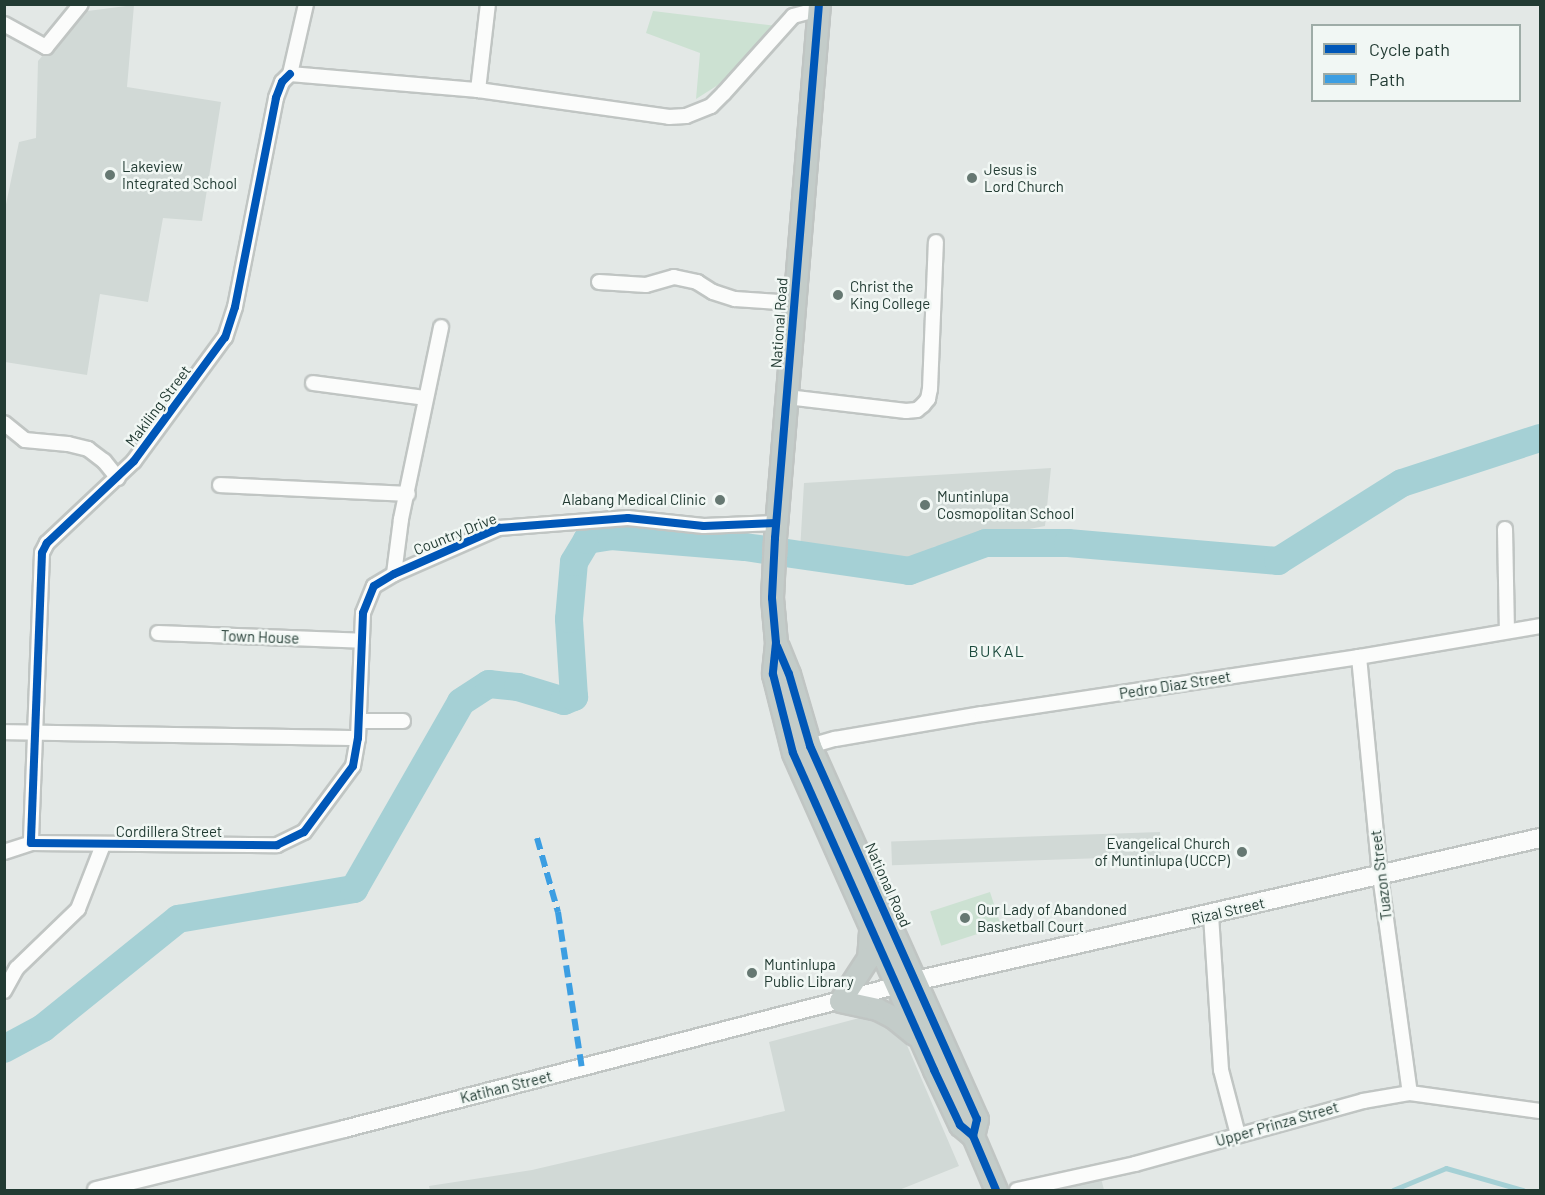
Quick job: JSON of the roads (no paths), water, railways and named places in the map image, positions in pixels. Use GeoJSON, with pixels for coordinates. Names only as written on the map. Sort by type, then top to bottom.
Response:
{"type":"FeatureCollection","features":[{"type":"Feature","properties":{"kind":"highway","name":"National Road"},"geometry":{"type":"LineString","coordinates":[[819,7],[775,531],[772,598],[776,643],[773,674],[793,753],[895,986],[960,1125],[974,1136],[996,1191]]}},
{"type":"Feature","properties":{"kind":"highway","name":"National Road"},"geometry":{"type":"LineString","coordinates":[[776,643],[789,674],[810,746],[977,1119],[974,1136]]}},
{"type":"Feature","properties":{"kind":"highway"},"geometry":{"type":"LineString","coordinates":[[870,929],[868,958],[840,1001],[885,1013],[921,1041]]}},
{"type":"Feature","properties":{"kind":"main road","name":"Rizal Street"},"geometry":{"type":"LineString","coordinates":[[915,981],[1540,838]]}},
{"type":"Feature","properties":{"kind":"main road","name":"Katihan Street"},"geometry":{"type":"LineString","coordinates":[[895,986],[915,981]]}},
{"type":"Feature","properties":{"kind":"street"},"geometry":{"type":"LineString","coordinates":[[4,24],[46,46],[81,4]]}},
{"type":"Feature","properties":{"kind":"street","name":"Makiling Street"},"geometry":{"type":"LineString","coordinates":[[34,732],[42,553],[56,535],[118,478],[154,436],[225,337],[235,307],[276,98],[282,82],[290,74],[306,4]]}},
{"type":"Feature","properties":{"kind":"street"},"geometry":{"type":"LineString","coordinates":[[478,90],[488,4]]}},
{"type":"Feature","properties":{"kind":"street"},"geometry":{"type":"LineString","coordinates":[[290,74],[478,90],[669,117],[686,116],[711,106],[793,16],[819,7]]}},
{"type":"Feature","properties":{"kind":"street"},"geometry":{"type":"LineString","coordinates":[[787,397],[906,411],[917,410],[923,405],[928,399],[930,388],[936,242]]}},
{"type":"Feature","properties":{"kind":"street"},"geometry":{"type":"LineString","coordinates":[[600,282],[646,285],[674,277],[697,282],[713,292],[735,299],[794,303]]}},
{"type":"Feature","properties":{"kind":"street"},"geometry":{"type":"LineString","coordinates":[[394,573],[425,398],[441,327]]}},
{"type":"Feature","properties":{"kind":"street"},"geometry":{"type":"LineString","coordinates":[[313,383],[425,398]]}},
{"type":"Feature","properties":{"kind":"street"},"geometry":{"type":"LineString","coordinates":[[5,425],[25,440],[68,444],[88,449],[104,461],[118,478]]}},
{"type":"Feature","properties":{"kind":"street"},"geometry":{"type":"LineString","coordinates":[[219,485],[408,494]]}},
{"type":"Feature","properties":{"kind":"street","name":"Country Drive"},"geometry":{"type":"LineString","coordinates":[[358,738],[363,613],[374,586],[394,573],[499,528],[628,518],[775,531]]}},
{"type":"Feature","properties":{"kind":"street"},"geometry":{"type":"LineString","coordinates":[[1505,529],[1507,630]]}},
{"type":"Feature","properties":{"kind":"street","name":"Pedro Diaz Street"},"geometry":{"type":"LineString","coordinates":[[810,746],[835,739],[971,716],[1359,657],[1540,626]]}},
{"type":"Feature","properties":{"kind":"street","name":"Town House"},"geometry":{"type":"LineString","coordinates":[[158,633],[362,641]]}},
{"type":"Feature","properties":{"kind":"street","name":"Tuazon Street"},"geometry":{"type":"LineString","coordinates":[[1359,657],[1380,875],[1410,1093]]}},
{"type":"Feature","properties":{"kind":"street"},"geometry":{"type":"LineString","coordinates":[[359,722],[403,721]]}},
{"type":"Feature","properties":{"kind":"street"},"geometry":{"type":"LineString","coordinates":[[4,732],[358,738]]}},
{"type":"Feature","properties":{"kind":"street"},"geometry":{"type":"LineString","coordinates":[[4,852],[31,843],[34,732]]}},
{"type":"Feature","properties":{"kind":"street","name":"Cordillera Street"},"geometry":{"type":"LineString","coordinates":[[31,843],[281,844],[304,832],[330,800],[353,766],[358,738]]}},
{"type":"Feature","properties":{"kind":"street"},"geometry":{"type":"LineString","coordinates":[[4,991],[17,968],[78,909],[103,845]]}},
{"type":"Feature","properties":{"kind":"street"},"geometry":{"type":"LineString","coordinates":[[1211,915],[1221,1070],[1238,1135]]}},
{"type":"Feature","properties":{"kind":"street","name":"Katihan Street"},"geometry":{"type":"LineString","coordinates":[[96,1191],[895,986]]}},
{"type":"Feature","properties":{"kind":"street","name":"Upper Prinza Street"},"geometry":{"type":"LineString","coordinates":[[1017,1191],[1135,1164],[1363,1101],[1410,1093],[1540,1111]]}},
{"type":"Feature","properties":{"kind":"waterway"},"geometry":{"type":"LineString","coordinates":[[4,1049],[43,1028],[178,919],[354,889],[461,702],[489,684],[518,687],[564,701],[574,697],[569,619],[574,562],[587,540],[611,536],[745,547],[909,571],[986,543],[1068,543],[1278,561],[1402,483],[1540,438]]}},
{"type":"Feature","properties":{"kind":"waterway"},"geometry":{"type":"LineString","coordinates":[[1393,1190],[1446,1168],[1523,1190]]}},
{"type":"Feature","properties":{"kind":"place","name":"Lakeview Integrated School"},"geometry":{"type":"Point","coordinates":[110,175]}},
{"type":"Feature","properties":{"kind":"place","name":"Jesus is Lord Church"},"geometry":{"type":"Point","coordinates":[972,178]}},
{"type":"Feature","properties":{"kind":"place","name":"Christ the King College"},"geometry":{"type":"Point","coordinates":[838,295]}},
{"type":"Feature","properties":{"kind":"place","name":"Alabang Medical Clinic"},"geometry":{"type":"Point","coordinates":[720,500]}},
{"type":"Feature","properties":{"kind":"place","name":"Muntinlupa Cosmopolitan School"},"geometry":{"type":"Point","coordinates":[925,505]}},
{"type":"Feature","properties":{"kind":"place","name":"Evangelical Church of Muntinlupa (UCCP)"},"geometry":{"type":"Point","coordinates":[1242,852]}},
{"type":"Feature","properties":{"kind":"place","name":"Our Lady of Abandoned Basketball Court"},"geometry":{"type":"Point","coordinates":[965,918]}},
{"type":"Feature","properties":{"kind":"place","name":"Muntinlupa Public Library"},"geometry":{"type":"Point","coordinates":[752,973]}},
{"type":"Feature","properties":{"kind":"district","name":"BUKAL"},"geometry":{"type":"Point","coordinates":[997,651]}}]}
